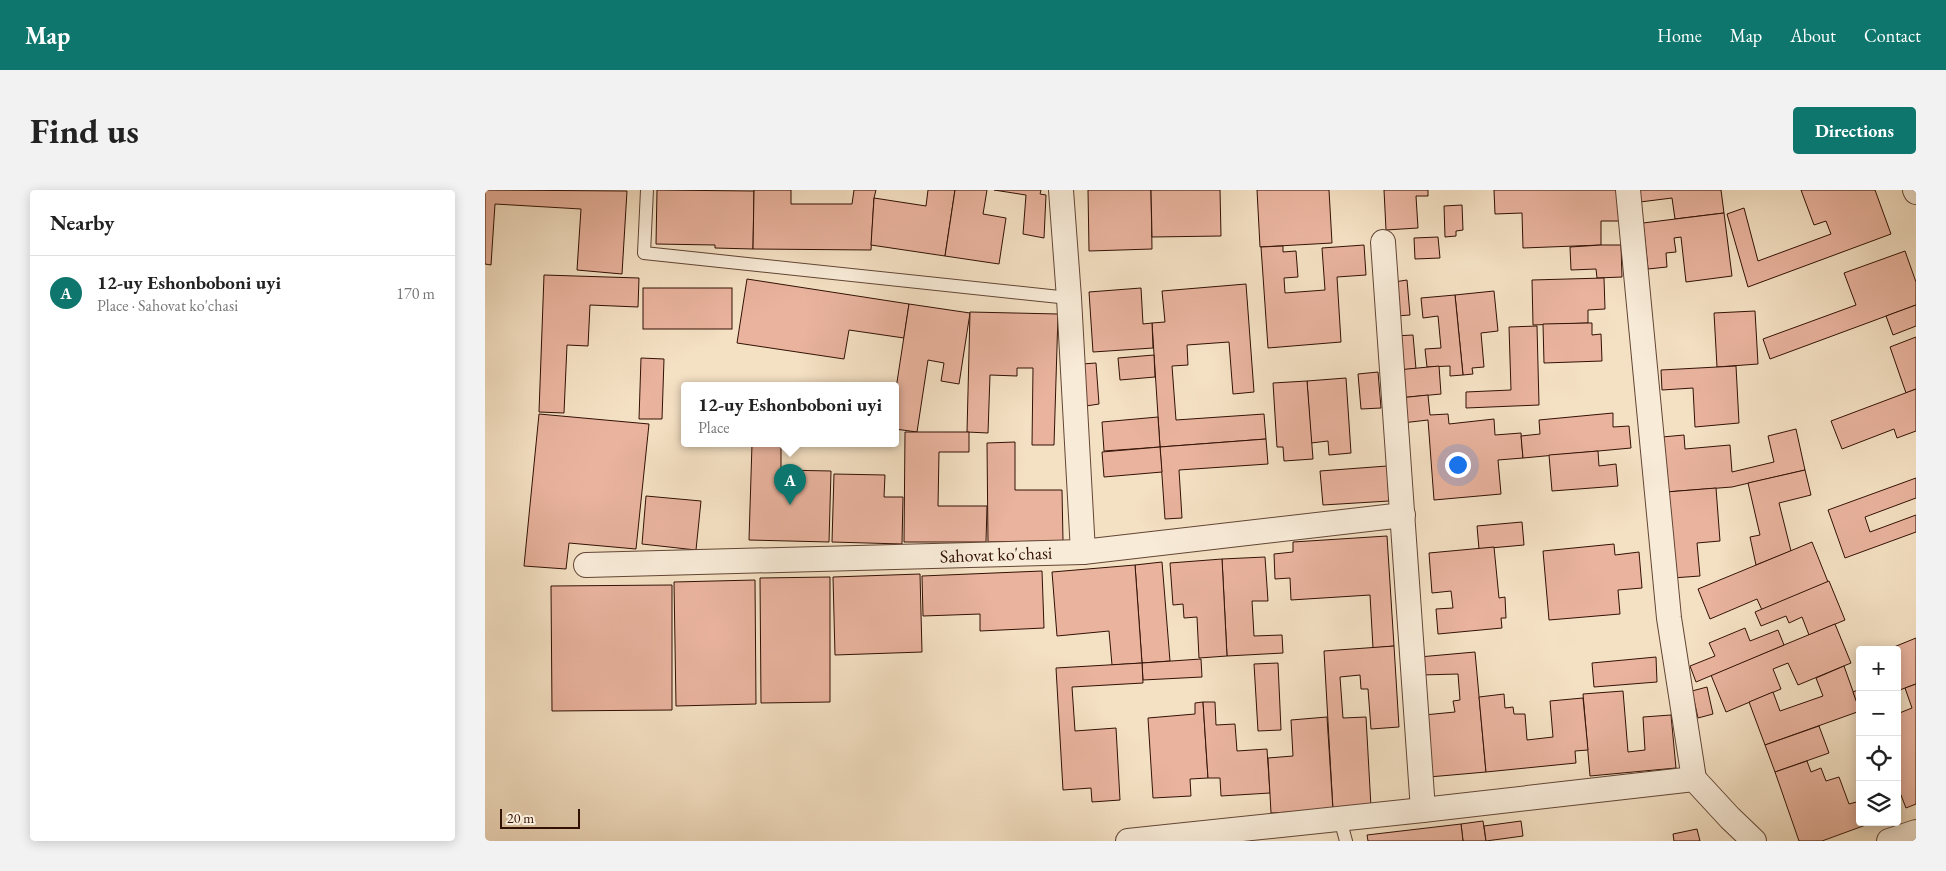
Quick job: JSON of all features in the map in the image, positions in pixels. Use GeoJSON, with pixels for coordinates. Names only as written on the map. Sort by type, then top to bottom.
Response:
{"type":"FeatureCollection","features":[{"type":"Feature","properties":{"kind":"street"},"geometry":{"type":"LineString","coordinates":[[1061,190],[1083,552]]}},
{"type":"Feature","properties":{"kind":"street"},"geometry":{"type":"LineString","coordinates":[[1629,190],[1669,618],[1694,779],[1754,841]]}},
{"type":"Feature","properties":{"kind":"street"},"geometry":{"type":"LineString","coordinates":[[1383,242],[1423,810]]}},
{"type":"Feature","properties":{"kind":"street","name":"Sahovat ko'chasi"},"geometry":{"type":"LineString","coordinates":[[586,565],[1083,552],[1403,515]]}},
{"type":"Feature","properties":{"kind":"street"},"geometry":{"type":"LineString","coordinates":[[1128,841],[1343,830],[1423,810],[1694,779]]}},
{"type":"Feature","properties":{"kind":"street"},"geometry":{"type":"LineString","coordinates":[[1889,841],[1916,832]]}},
{"type":"Feature","properties":{"kind":"lane"},"geometry":{"type":"LineString","coordinates":[[647,190],[644,253],[1069,298]]}},
{"type":"Feature","properties":{"kind":"building"},"geometry":{"type":"Polygon","coordinates":[[[485,190],[627,191],[622,274],[577,270],[581,209],[495,204],[491,265],[485,264],[485,190]]]}},
{"type":"Feature","properties":{"kind":"building"},"geometry":{"type":"Polygon","coordinates":[[[657,190],[754,191],[753,249],[715,248],[715,245],[656,244],[657,190]]]}},
{"type":"Feature","properties":{"kind":"building"},"geometry":{"type":"Polygon","coordinates":[[[754,190],[791,190],[791,204],[852,204],[854,190],[876,190],[871,250],[753,249],[754,190]]]}},
{"type":"Feature","properties":{"kind":"building"},"geometry":{"type":"Polygon","coordinates":[[[928,190],[955,190],[945,256],[871,245],[874,198],[926,206],[928,190]]]}},
{"type":"Feature","properties":{"kind":"building"},"geometry":{"type":"Polygon","coordinates":[[[955,190],[987,190],[983,214],[1006,218],[999,264],[945,256],[955,190]]]}},
{"type":"Feature","properties":{"kind":"building"},"geometry":{"type":"Polygon","coordinates":[[[994,190],[1041,190],[1040,194],[1046,195],[1044,238],[1023,234],[1026,195],[994,190]]]}},
{"type":"Feature","properties":{"kind":"building"},"geometry":{"type":"Polygon","coordinates":[[[1088,190],[1151,190],[1152,249],[1089,251],[1088,190]]]}},
{"type":"Feature","properties":{"kind":"building"},"geometry":{"type":"Polygon","coordinates":[[[1151,190],[1220,190],[1221,236],[1152,237],[1151,190]]]}},
{"type":"Feature","properties":{"kind":"building"},"geometry":{"type":"Polygon","coordinates":[[[1257,190],[1329,190],[1332,243],[1260,247],[1257,190]]]}},
{"type":"Feature","properties":{"kind":"building"},"geometry":{"type":"Polygon","coordinates":[[[1384,190],[1428,190],[1428,196],[1416,196],[1418,228],[1386,230],[1384,190]]]}},
{"type":"Feature","properties":{"kind":"building"},"geometry":{"type":"Polygon","coordinates":[[[1494,190],[1618,190],[1619,221],[1601,221],[1601,245],[1523,248],[1522,213],[1495,214],[1494,190]]]}},
{"type":"Feature","properties":{"kind":"building"},"geometry":{"type":"Polygon","coordinates":[[[1639,190],[1721,190],[1724,213],[1675,219],[1672,198],[1640,202],[1639,190]]]}},
{"type":"Feature","properties":{"kind":"building"},"geometry":{"type":"Polygon","coordinates":[[[1801,190],[1875,190],[1891,234],[1748,287],[1727,214],[1744,208],[1758,261],[1831,234],[1826,221],[1814,225],[1801,190]]]}},
{"type":"Feature","properties":{"kind":"building"},"geometry":{"type":"Polygon","coordinates":[[[1462,205],[1463,230],[1456,231],[1456,236],[1445,237],[1444,206],[1462,205]]]}},
{"type":"Feature","properties":{"kind":"building"},"geometry":{"type":"Polygon","coordinates":[[[1724,213],[1732,276],[1686,282],[1681,237],[1674,238],[1676,252],[1666,253],[1667,267],[1648,269],[1643,223],[1724,213]]]}},
{"type":"Feature","properties":{"kind":"building"},"geometry":{"type":"Polygon","coordinates":[[[1438,237],[1440,258],[1415,259],[1414,238],[1438,237]]]}},
{"type":"Feature","properties":{"kind":"building"},"geometry":{"type":"Polygon","coordinates":[[[1364,245],[1366,275],[1337,277],[1341,342],[1268,348],[1261,247],[1283,246],[1283,252],[1296,251],[1298,277],[1284,278],[1285,293],[1325,290],[1322,248],[1364,245]]]}},
{"type":"Feature","properties":{"kind":"building"},"geometry":{"type":"Polygon","coordinates":[[[1621,245],[1622,277],[1597,278],[1596,269],[1571,270],[1570,247],[1621,245]]]}},
{"type":"Feature","properties":{"kind":"building"},"geometry":{"type":"Polygon","coordinates":[[[1905,251],[1916,282],[1916,305],[1770,359],[1763,339],[1856,305],[1844,273],[1905,251]]]}},
{"type":"Feature","properties":{"kind":"building"},"geometry":{"type":"Polygon","coordinates":[[[544,275],[639,278],[638,307],[590,305],[588,346],[567,345],[564,413],[539,412],[544,275]]]}},
{"type":"Feature","properties":{"kind":"building"},"geometry":{"type":"Polygon","coordinates":[[[1604,278],[1605,309],[1588,310],[1588,323],[1533,325],[1532,280],[1604,278]]]}},
{"type":"Feature","properties":{"kind":"building"},"geometry":{"type":"Polygon","coordinates":[[[747,279],[909,304],[904,338],[849,330],[844,359],[737,343],[747,279]]]}},
{"type":"Feature","properties":{"kind":"building"},"geometry":{"type":"Polygon","coordinates":[[[1407,280],[1410,315],[1397,316],[1394,282],[1407,280]]]}},
{"type":"Feature","properties":{"kind":"building"},"geometry":{"type":"Polygon","coordinates":[[[1246,284],[1254,392],[1233,394],[1229,342],[1187,345],[1188,365],[1172,366],[1176,420],[1264,414],[1266,439],[1160,447],[1152,323],[1165,322],[1162,291],[1246,284]]]}},
{"type":"Feature","properties":{"kind":"building"},"geometry":{"type":"Polygon","coordinates":[[[643,288],[732,288],[732,329],[643,329],[643,288]]]}},
{"type":"Feature","properties":{"kind":"building"},"geometry":{"type":"Polygon","coordinates":[[[1141,288],[1143,324],[1152,323],[1153,348],[1093,352],[1089,292],[1141,288]]]}},
{"type":"Feature","properties":{"kind":"building"},"geometry":{"type":"Polygon","coordinates":[[[1494,291],[1498,331],[1481,333],[1484,367],[1472,368],[1473,374],[1463,375],[1455,295],[1494,291]]]}},
{"type":"Feature","properties":{"kind":"building"},"geometry":{"type":"Polygon","coordinates":[[[1455,295],[1463,375],[1450,376],[1450,366],[1427,367],[1425,349],[1441,348],[1438,316],[1423,318],[1421,298],[1455,295]]]}},
{"type":"Feature","properties":{"kind":"building"},"geometry":{"type":"Polygon","coordinates":[[[909,304],[970,313],[959,384],[941,381],[944,363],[928,360],[917,432],[899,430],[899,382],[897,382],[909,304]]]}},
{"type":"Feature","properties":{"kind":"building"},"geometry":{"type":"Polygon","coordinates":[[[1916,305],[1916,326],[1893,335],[1886,316],[1916,305]]]}},
{"type":"Feature","properties":{"kind":"building"},"geometry":{"type":"Polygon","coordinates":[[[1755,311],[1758,364],[1717,367],[1714,313],[1755,311]]]}},
{"type":"Feature","properties":{"kind":"building"},"geometry":{"type":"Polygon","coordinates":[[[970,312],[1058,314],[1054,445],[1032,445],[1033,368],[1017,368],[1017,376],[990,375],[988,433],[967,432],[970,312]]]}},
{"type":"Feature","properties":{"kind":"building"},"geometry":{"type":"Polygon","coordinates":[[[1592,323],[1592,335],[1601,334],[1602,361],[1544,363],[1543,324],[1592,323]]]}},
{"type":"Feature","properties":{"kind":"building"},"geometry":{"type":"Polygon","coordinates":[[[1537,326],[1539,405],[1466,408],[1466,392],[1511,390],[1509,327],[1537,326]]]}},
{"type":"Feature","properties":{"kind":"building"},"geometry":{"type":"Polygon","coordinates":[[[1413,335],[1416,369],[1397,370],[1394,336],[1413,335]]]}},
{"type":"Feature","properties":{"kind":"building"},"geometry":{"type":"Polygon","coordinates":[[[1916,337],[1916,389],[1906,393],[1890,347],[1916,337]]]}},
{"type":"Feature","properties":{"kind":"building"},"geometry":{"type":"Polygon","coordinates":[[[1154,355],[1155,377],[1120,380],[1118,358],[1154,355]]]}},
{"type":"Feature","properties":{"kind":"building"},"geometry":{"type":"Polygon","coordinates":[[[641,358],[664,359],[662,419],[639,419],[641,358]]]}},
{"type":"Feature","properties":{"kind":"building"},"geometry":{"type":"Polygon","coordinates":[[[1096,363],[1099,404],[1086,406],[1082,364],[1096,363]]]}},
{"type":"Feature","properties":{"kind":"building"},"geometry":{"type":"Polygon","coordinates":[[[1439,366],[1441,394],[1399,398],[1397,370],[1439,366]]]}},
{"type":"Feature","properties":{"kind":"building"},"geometry":{"type":"Polygon","coordinates":[[[1736,366],[1739,423],[1695,427],[1693,388],[1662,390],[1661,370],[1736,366]]]}},
{"type":"Feature","properties":{"kind":"building"},"geometry":{"type":"Polygon","coordinates":[[[1378,372],[1381,408],[1361,409],[1358,374],[1378,372]]]}},
{"type":"Feature","properties":{"kind":"building"},"geometry":{"type":"Polygon","coordinates":[[[1346,378],[1351,453],[1329,455],[1328,441],[1311,443],[1307,381],[1346,378]]]}},
{"type":"Feature","properties":{"kind":"building"},"geometry":{"type":"Polygon","coordinates":[[[1307,381],[1313,459],[1284,461],[1283,447],[1277,447],[1273,383],[1307,381]]]}},
{"type":"Feature","properties":{"kind":"building"},"geometry":{"type":"Polygon","coordinates":[[[1916,389],[1916,431],[1897,438],[1894,429],[1842,449],[1831,421],[1916,389]]]}},
{"type":"Feature","properties":{"kind":"building"},"geometry":{"type":"Polygon","coordinates":[[[1428,395],[1430,415],[1448,414],[1449,424],[1494,419],[1495,435],[1521,433],[1523,458],[1498,460],[1501,494],[1434,500],[1428,420],[1402,423],[1399,398],[1428,395]]]}},
{"type":"Feature","properties":{"kind":"building"},"geometry":{"type":"Polygon","coordinates":[[[1613,413],[1613,427],[1629,426],[1631,448],[1523,458],[1521,436],[1540,434],[1539,420],[1613,413]]]}},
{"type":"Feature","properties":{"kind":"building"},"geometry":{"type":"Polygon","coordinates":[[[539,414],[649,424],[636,549],[569,543],[566,569],[524,566],[539,414]]]}},
{"type":"Feature","properties":{"kind":"building"},"geometry":{"type":"Polygon","coordinates":[[[1158,417],[1160,447],[1104,451],[1102,422],[1158,417]]]}},
{"type":"Feature","properties":{"kind":"building"},"geometry":{"type":"Polygon","coordinates":[[[1796,429],[1805,470],[1732,487],[1666,492],[1662,437],[1684,435],[1685,449],[1730,445],[1732,472],[1774,462],[1768,436],[1796,429]]]}},
{"type":"Feature","properties":{"kind":"building"},"geometry":{"type":"Polygon","coordinates":[[[905,432],[969,432],[969,452],[939,452],[938,506],[987,506],[986,542],[904,542],[905,432]]]}},
{"type":"Feature","properties":{"kind":"building"},"geometry":{"type":"Polygon","coordinates":[[[1266,439],[1268,464],[1179,470],[1182,518],[1165,519],[1160,447],[1266,439]]]}},
{"type":"Feature","properties":{"kind":"building"},"geometry":{"type":"Polygon","coordinates":[[[1015,442],[1015,490],[1062,490],[1063,541],[988,542],[987,443],[1015,442]]]}},
{"type":"Feature","properties":{"kind":"building"},"geometry":{"type":"Polygon","coordinates":[[[752,447],[781,447],[781,470],[831,471],[829,542],[749,540],[752,447]]]}},
{"type":"Feature","properties":{"kind":"building"},"geometry":{"type":"Polygon","coordinates":[[[1160,447],[1162,472],[1104,477],[1102,452],[1160,447]]]}},
{"type":"Feature","properties":{"kind":"building"},"geometry":{"type":"Polygon","coordinates":[[[1598,451],[1599,466],[1616,464],[1618,486],[1552,491],[1549,455],[1598,451]]]}},
{"type":"Feature","properties":{"kind":"building"},"geometry":{"type":"Polygon","coordinates":[[[1387,466],[1389,501],[1323,505],[1320,471],[1387,466]]]}},
{"type":"Feature","properties":{"kind":"building"},"geometry":{"type":"Polygon","coordinates":[[[1805,470],[1811,495],[1779,503],[1791,551],[1756,565],[1750,537],[1760,535],[1748,483],[1805,470]]]}},
{"type":"Feature","properties":{"kind":"building"},"geometry":{"type":"Polygon","coordinates":[[[834,474],[885,475],[884,497],[903,497],[902,544],[832,542],[834,474]]]}},
{"type":"Feature","properties":{"kind":"building"},"geometry":{"type":"Polygon","coordinates":[[[1916,478],[1916,498],[1865,517],[1870,532],[1916,515],[1916,532],[1845,558],[1828,510],[1916,478]]]}},
{"type":"Feature","properties":{"kind":"building"},"geometry":{"type":"Polygon","coordinates":[[[1716,488],[1720,541],[1697,543],[1700,576],[1672,578],[1666,492],[1716,488]]]}},
{"type":"Feature","properties":{"kind":"building"},"geometry":{"type":"Polygon","coordinates":[[[646,496],[701,501],[696,550],[642,544],[646,496]]]}},
{"type":"Feature","properties":{"kind":"building"},"geometry":{"type":"Polygon","coordinates":[[[1522,522],[1524,545],[1479,549],[1477,526],[1522,522]]]}},
{"type":"Feature","properties":{"kind":"building"},"geometry":{"type":"Polygon","coordinates":[[[1387,536],[1394,646],[1373,648],[1370,595],[1291,600],[1290,578],[1275,579],[1274,554],[1293,552],[1293,542],[1387,536]]]}},
{"type":"Feature","properties":{"kind":"building"},"geometry":{"type":"Polygon","coordinates":[[[1812,542],[1828,582],[1762,610],[1757,599],[1710,619],[1698,589],[1812,542]]]}},
{"type":"Feature","properties":{"kind":"building"},"geometry":{"type":"Polygon","coordinates":[[[1614,544],[1615,555],[1639,552],[1642,588],[1618,590],[1620,614],[1549,620],[1543,551],[1614,544]]]}},
{"type":"Feature","properties":{"kind":"building"},"geometry":{"type":"Polygon","coordinates":[[[1494,547],[1499,598],[1505,597],[1506,618],[1501,618],[1502,628],[1438,634],[1436,609],[1453,608],[1451,591],[1432,593],[1429,553],[1494,547]]]}},
{"type":"Feature","properties":{"kind":"building"},"geometry":{"type":"Polygon","coordinates":[[[1265,557],[1268,601],[1252,601],[1254,636],[1282,635],[1283,653],[1227,656],[1222,559],[1265,557]]]}},
{"type":"Feature","properties":{"kind":"building"},"geometry":{"type":"Polygon","coordinates":[[[1222,559],[1227,656],[1199,658],[1197,617],[1184,618],[1183,604],[1173,605],[1170,563],[1222,559]]]}},
{"type":"Feature","properties":{"kind":"building"},"geometry":{"type":"Polygon","coordinates":[[[1162,562],[1170,661],[1142,663],[1135,565],[1162,562]]]}},
{"type":"Feature","properties":{"kind":"building"},"geometry":{"type":"Polygon","coordinates":[[[1135,565],[1142,663],[1112,665],[1109,631],[1057,636],[1052,572],[1135,565]]]}},
{"type":"Feature","properties":{"kind":"building"},"geometry":{"type":"Polygon","coordinates":[[[1042,571],[1044,628],[980,631],[980,614],[923,616],[922,576],[1042,571]]]}},
{"type":"Feature","properties":{"kind":"building"},"geometry":{"type":"Polygon","coordinates":[[[920,574],[922,652],[835,655],[833,577],[920,574]]]}},
{"type":"Feature","properties":{"kind":"building"},"geometry":{"type":"Polygon","coordinates":[[[830,577],[830,702],[761,703],[760,578],[830,577]]]}},
{"type":"Feature","properties":{"kind":"building"},"geometry":{"type":"Polygon","coordinates":[[[755,580],[756,704],[676,706],[674,582],[755,580]]]}},
{"type":"Feature","properties":{"kind":"building"},"geometry":{"type":"Polygon","coordinates":[[[1829,581],[1845,620],[1809,635],[1802,617],[1789,623],[1786,616],[1761,626],[1755,612],[1829,581]]]}},
{"type":"Feature","properties":{"kind":"building"},"geometry":{"type":"Polygon","coordinates":[[[672,585],[672,710],[552,711],[551,586],[672,585]]]}},
{"type":"Feature","properties":{"kind":"building"},"geometry":{"type":"Polygon","coordinates":[[[1835,624],[1851,663],[1798,685],[1788,663],[1773,669],[1781,689],[1726,712],[1711,675],[1835,624]]]}},
{"type":"Feature","properties":{"kind":"building"},"geometry":{"type":"Polygon","coordinates":[[[1745,628],[1750,641],[1778,630],[1784,645],[1696,682],[1690,666],[1715,656],[1709,643],[1745,628]]]}},
{"type":"Feature","properties":{"kind":"building"},"geometry":{"type":"Polygon","coordinates":[[[1916,638],[1916,684],[1901,690],[1901,646],[1896,646],[1916,638]]]}},
{"type":"Feature","properties":{"kind":"building"},"geometry":{"type":"Polygon","coordinates":[[[1394,646],[1399,727],[1371,729],[1368,689],[1361,689],[1360,675],[1340,677],[1343,718],[1366,717],[1371,807],[1333,810],[1324,651],[1394,646]]]}},
{"type":"Feature","properties":{"kind":"building"},"geometry":{"type":"Polygon","coordinates":[[[1475,652],[1486,772],[1429,777],[1424,715],[1455,712],[1453,701],[1460,700],[1458,674],[1421,675],[1419,657],[1475,652]]]}},
{"type":"Feature","properties":{"kind":"building"},"geometry":{"type":"Polygon","coordinates":[[[1656,657],[1657,682],[1594,687],[1592,663],[1656,657]]]}},
{"type":"Feature","properties":{"kind":"building"},"geometry":{"type":"Polygon","coordinates":[[[1201,659],[1202,677],[1143,680],[1142,663],[1201,659]]]}},
{"type":"Feature","properties":{"kind":"building"},"geometry":{"type":"Polygon","coordinates":[[[1142,663],[1143,683],[1072,687],[1075,731],[1116,728],[1120,800],[1092,802],[1091,788],[1063,790],[1056,668],[1142,663]]]}},
{"type":"Feature","properties":{"kind":"building"},"geometry":{"type":"Polygon","coordinates":[[[1278,663],[1281,730],[1258,731],[1254,664],[1278,663]]]}},
{"type":"Feature","properties":{"kind":"building"},"geometry":{"type":"Polygon","coordinates":[[[1844,666],[1856,700],[1856,712],[1765,745],[1749,702],[1773,692],[1780,711],[1823,696],[1816,678],[1844,666]]]}},
{"type":"Feature","properties":{"kind":"building"},"geometry":{"type":"Polygon","coordinates":[[[1916,684],[1916,804],[1906,808],[1901,795],[1901,712],[1912,708],[1905,688],[1916,684]]]}},
{"type":"Feature","properties":{"kind":"building"},"geometry":{"type":"Polygon","coordinates":[[[1707,687],[1713,714],[1698,718],[1692,691],[1707,687]]]}},
{"type":"Feature","properties":{"kind":"building"},"geometry":{"type":"Polygon","coordinates":[[[1623,691],[1628,752],[1645,750],[1643,717],[1671,715],[1676,768],[1590,776],[1583,694],[1623,691]]]}},
{"type":"Feature","properties":{"kind":"building"},"geometry":{"type":"Polygon","coordinates":[[[1504,694],[1505,708],[1513,707],[1514,714],[1525,714],[1527,740],[1553,737],[1550,701],[1583,698],[1588,750],[1575,751],[1576,763],[1486,772],[1479,697],[1504,694]]]}},
{"type":"Feature","properties":{"kind":"building"},"geometry":{"type":"Polygon","coordinates":[[[1203,702],[1208,778],[1190,779],[1191,796],[1153,798],[1148,718],[1195,714],[1195,703],[1203,702]]]}},
{"type":"Feature","properties":{"kind":"building"},"geometry":{"type":"Polygon","coordinates":[[[1203,702],[1215,702],[1216,725],[1235,724],[1237,751],[1267,749],[1270,793],[1221,796],[1220,778],[1208,778],[1203,702]]]}},
{"type":"Feature","properties":{"kind":"building"},"geometry":{"type":"Polygon","coordinates":[[[1327,717],[1333,810],[1271,813],[1268,758],[1293,756],[1291,720],[1327,717]]]}},
{"type":"Feature","properties":{"kind":"building"},"geometry":{"type":"Polygon","coordinates":[[[1819,726],[1829,753],[1775,772],[1765,745],[1819,726]]]}},
{"type":"Feature","properties":{"kind":"building"},"geometry":{"type":"Polygon","coordinates":[[[1807,761],[1811,772],[1821,768],[1826,781],[1839,777],[1849,804],[1856,802],[1856,826],[1863,826],[1822,841],[1799,841],[1775,772],[1807,761]]]}},
{"type":"Feature","properties":{"kind":"building"},"geometry":{"type":"Polygon","coordinates":[[[1483,821],[1486,841],[1463,841],[1461,824],[1483,821]]]}},
{"type":"Feature","properties":{"kind":"building"},"geometry":{"type":"Polygon","coordinates":[[[1521,821],[1523,836],[1486,841],[1484,826],[1521,821]]]}},
{"type":"Feature","properties":{"kind":"building"},"geometry":{"type":"Polygon","coordinates":[[[1461,824],[1463,841],[1368,841],[1367,835],[1461,824]]]}},
{"type":"Feature","properties":{"kind":"building"},"geometry":{"type":"Polygon","coordinates":[[[1697,829],[1700,841],[1674,841],[1673,834],[1697,829]]]}},
{"type":"Feature","properties":{"kind":"place","name":"12-uy Eshonboboni uyi"},"geometry":{"type":"Point","coordinates":[790,505]}}]}
